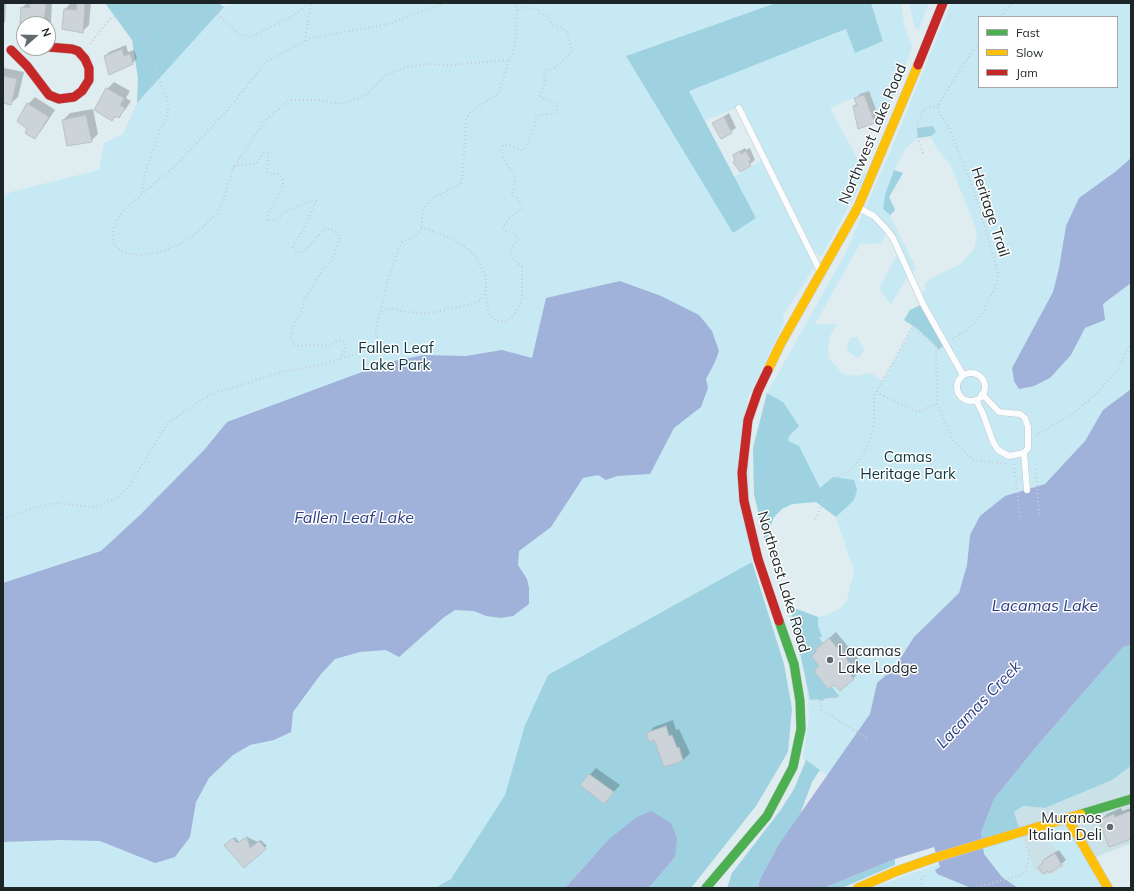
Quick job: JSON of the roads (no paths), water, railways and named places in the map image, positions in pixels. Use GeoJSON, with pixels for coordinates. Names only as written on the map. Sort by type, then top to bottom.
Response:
{"type":"FeatureCollection","features":[{"type":"Feature","properties":{"kind":"main road","name":"Northwest Lake Road"},"geometry":{"type":"LineString","coordinates":[[821,272],[858,207],[900,111],[943,3]]}},
{"type":"Feature","properties":{"kind":"main road"},"geometry":{"type":"LineString","coordinates":[[17,56],[27,66],[49,95],[59,99],[74,97],[86,86],[89,80],[89,68],[82,55],[67,48],[56,47]]}},
{"type":"Feature","properties":{"kind":"main road"},"geometry":{"type":"LineString","coordinates":[[11,50],[16,55]]}},
{"type":"Feature","properties":{"kind":"main road","name":"Northeast Lake Road"},"geometry":{"type":"LineString","coordinates":[[706,888],[767,816],[782,792],[793,767],[798,747],[801,729],[801,709],[794,664],[751,533],[744,501],[742,473],[748,420],[758,391],[780,343],[821,272]]}},
{"type":"Feature","properties":{"kind":"main road"},"geometry":{"type":"LineString","coordinates":[[858,888],[897,871],[934,858],[1131,799]]}},
{"type":"Feature","properties":{"kind":"main road"},"geometry":{"type":"LineString","coordinates":[[1068,819],[1108,888]]}},
{"type":"Feature","properties":{"kind":"lane"},"geometry":{"type":"LineString","coordinates":[[739,108],[821,272]]}},
{"type":"Feature","properties":{"kind":"lane"},"geometry":{"type":"LineString","coordinates":[[858,207],[871,214],[887,230],[923,304],[963,375]]}},
{"type":"Feature","properties":{"kind":"lane"},"geometry":{"type":"LineString","coordinates":[[971,373],[981,377],[985,387],[982,394],[976,400],[966,400],[958,392],[958,381],[963,375],[971,373]]}},
{"type":"Feature","properties":{"kind":"lane"},"geometry":{"type":"LineString","coordinates":[[976,400],[983,414],[992,442],[998,450],[1009,456],[1024,453],[1028,448],[1028,427],[1025,418],[1020,414],[999,412],[982,394]]}},
{"type":"Feature","properties":{"kind":"lane"},"geometry":{"type":"LineString","coordinates":[[1024,453],[1027,490]]}},
{"type":"Feature","properties":{"kind":"water"},"geometry":{"type":"Polygon","coordinates":[[[1131,158],[1131,283],[1103,304],[1105,320],[1085,328],[1071,355],[1050,378],[1034,386],[1019,389],[1014,381],[1012,368],[1053,292],[1059,268],[1066,226],[1079,198],[1115,172],[1131,158]]]}},
{"type":"Feature","properties":{"kind":"water","name":"Fallen Leaf Lake"},"geometry":{"type":"Polygon","coordinates":[[[620,281],[661,296],[699,315],[712,331],[719,351],[706,379],[708,388],[701,407],[674,428],[650,474],[617,476],[606,480],[598,475],[583,478],[551,527],[519,551],[518,565],[527,579],[529,588],[529,604],[513,616],[501,618],[486,616],[474,611],[455,610],[443,618],[399,657],[386,650],[360,652],[335,659],[321,674],[293,712],[291,732],[274,740],[250,745],[233,755],[209,778],[196,802],[190,837],[175,857],[155,863],[100,841],[61,840],[3,842],[3,583],[101,551],[140,515],[205,449],[227,422],[389,362],[424,355],[466,356],[502,350],[532,358],[546,298],[620,281]]]}},
{"type":"Feature","properties":{"kind":"water","name":"Lacamas Lake"},"geometry":{"type":"Polygon","coordinates":[[[1131,389],[1131,645],[1123,647],[1037,746],[994,799],[981,833],[984,854],[1002,877],[1018,888],[971,888],[937,874],[935,870],[940,867],[934,847],[895,859],[824,888],[758,888],[760,879],[779,844],[870,714],[877,683],[895,667],[914,637],[959,593],[967,565],[970,535],[980,516],[1005,496],[1045,484],[1085,441],[1103,410],[1131,389]]]}},
{"type":"Feature","properties":{"kind":"water"},"geometry":{"type":"Polygon","coordinates":[[[651,811],[671,823],[677,838],[675,857],[649,888],[565,888],[608,840],[637,817],[651,811]]]}},
{"type":"Feature","properties":{"kind":"place","name":"Lacamas Lake Lodge"},"geometry":{"type":"Point","coordinates":[830,660]}},
{"type":"Feature","properties":{"kind":"place","name":"Muranos Italian Deli"},"geometry":{"type":"Point","coordinates":[1110,827]}},
{"type":"Feature","properties":{"kind":"park label","name":"Fallen Leaf Lake Park"},"geometry":{"type":"Point","coordinates":[396,356]}},
{"type":"Feature","properties":{"kind":"park label","name":"Camas Heritage Park"},"geometry":{"type":"Point","coordinates":[908,466]}},
{"type":"Feature","properties":{"kind":"water label","name":"Lacamas Creek"},"geometry":{"type":"Point","coordinates":[979,705]}}]}
